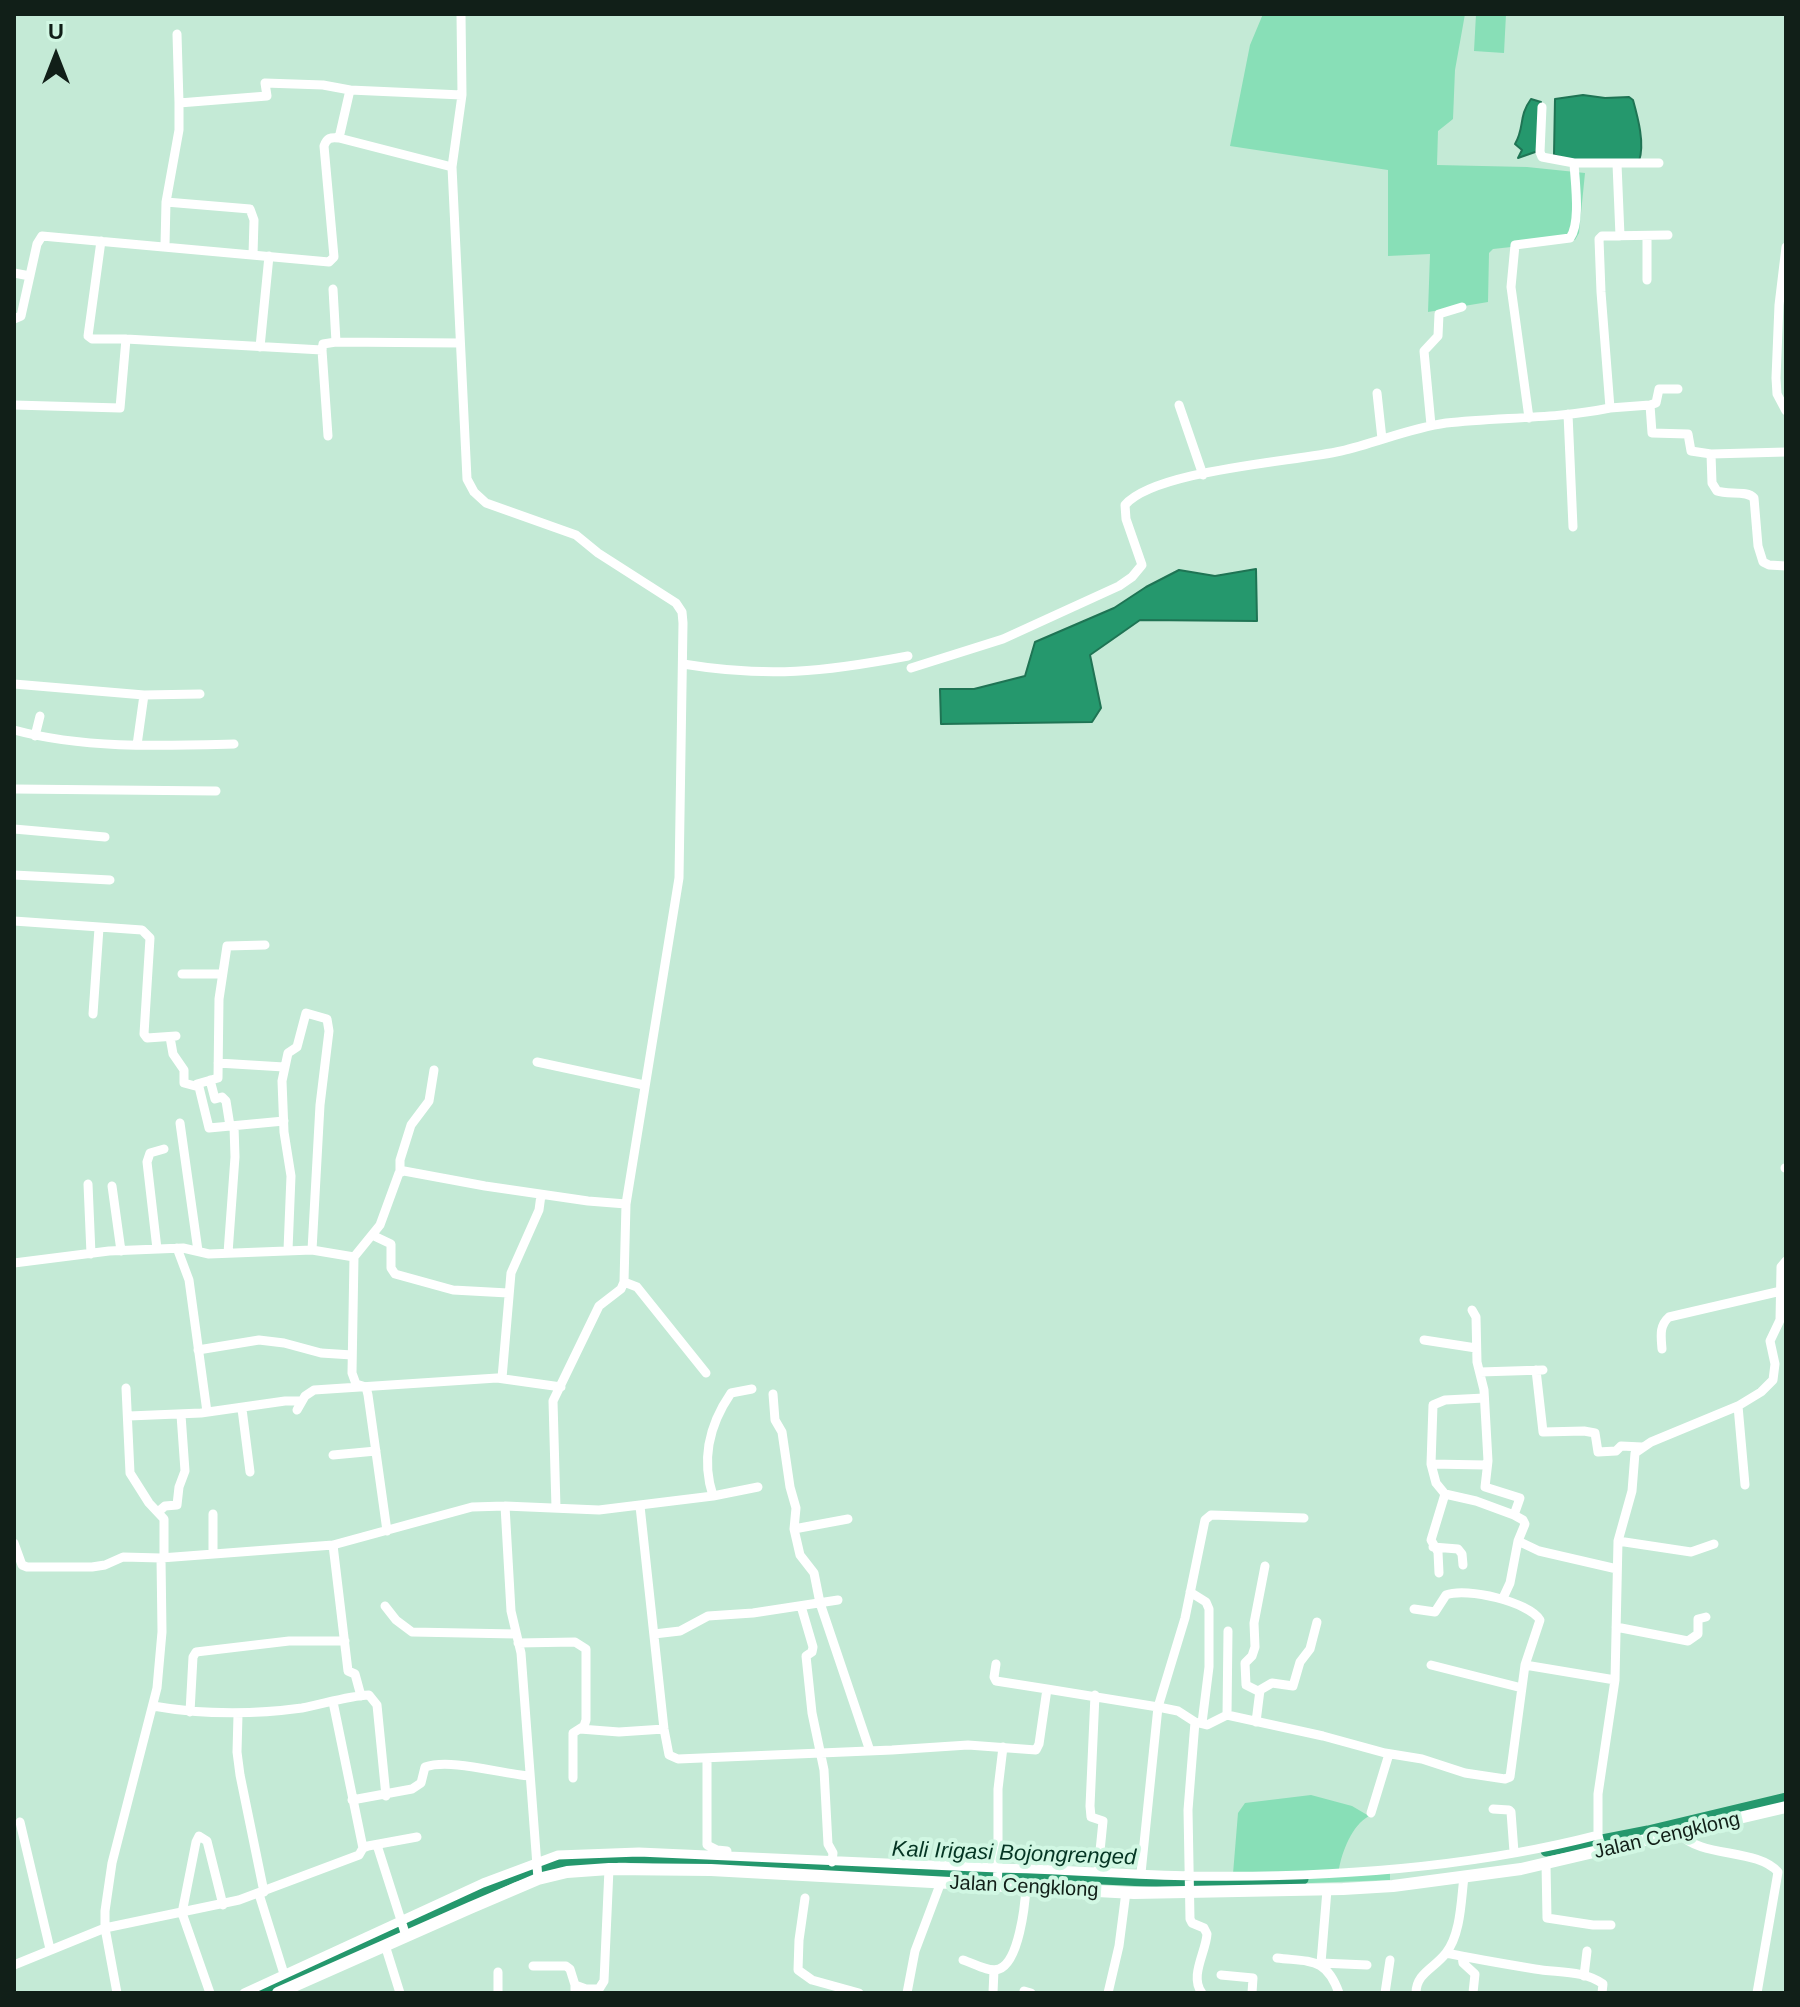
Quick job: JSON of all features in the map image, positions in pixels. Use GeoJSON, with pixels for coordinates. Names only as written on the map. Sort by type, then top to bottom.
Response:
{"type":"FeatureCollection","features":[{"type":"Feature","properties":{"kind":"main road","name":"Jalan Cengklong"},"geometry":{"type":"LineString","coordinates":[[282,1984],[352,1950],[385,1945],[402,1928],[537,1871],[823,1867],[941,1882],[997,1875],[1026,1887],[1134,1882],[1327,1890],[1392,1877],[1464,1877],[1546,1864],[1600,1843],[1680,1834],[1786,1807]]}},
{"type":"Feature","properties":{"kind":"street"},"geometry":{"type":"LineString","coordinates":[[461,14],[462,95],[452,167],[467,479],[474,492],[486,503],[576,535],[598,553],[676,603],[682,612],[679,878],[626,1204],[624,1282],[621,1289],[599,1306],[552,1405],[556,1508]]}},
{"type":"Feature","properties":{"kind":"street"},"geometry":{"type":"LineString","coordinates":[[165,245],[166,202],[179,130],[177,34]]}},
{"type":"Feature","properties":{"kind":"street"},"geometry":{"type":"LineString","coordinates":[[179,103],[267,96],[265,83],[462,95]]}},
{"type":"Feature","properties":{"kind":"street"},"geometry":{"type":"LineString","coordinates":[[339,138],[350,90]]}},
{"type":"Feature","properties":{"kind":"street"},"geometry":{"type":"LineString","coordinates":[[1542,107],[1542,157],[1574,163],[1659,163]]}},
{"type":"Feature","properties":{"kind":"street"},"geometry":{"type":"LineString","coordinates":[[14,319],[21,316],[37,244],[42,236],[325,262],[334,257],[324,146],[330,137],[452,167]]}},
{"type":"Feature","properties":{"kind":"street"},"geometry":{"type":"LineString","coordinates":[[1529,418],[1511,287],[1515,245],[1570,238],[1574,234],[1574,163]]}},
{"type":"Feature","properties":{"kind":"street"},"geometry":{"type":"LineString","coordinates":[[1617,164],[1620,236]]}},
{"type":"Feature","properties":{"kind":"street"},"geometry":{"type":"LineString","coordinates":[[166,202],[250,209],[254,220],[253,255]]}},
{"type":"Feature","properties":{"kind":"street"},"geometry":{"type":"LineString","coordinates":[[1610,408],[1599,239],[1602,236],[1668,235]]}},
{"type":"Feature","properties":{"kind":"street"},"geometry":{"type":"LineString","coordinates":[[1647,236],[1647,280]]}},
{"type":"Feature","properties":{"kind":"street"},"geometry":{"type":"LineString","coordinates":[[101,241],[88,336],[92,339],[322,350]]}},
{"type":"Feature","properties":{"kind":"street"},"geometry":{"type":"LineString","coordinates":[[1786,247],[1779,305],[1776,378],[1777,394],[1786,411]]}},
{"type":"Feature","properties":{"kind":"street"},"geometry":{"type":"LineString","coordinates":[[260,347],[269,256]]}},
{"type":"Feature","properties":{"kind":"street"},"geometry":{"type":"LineString","coordinates":[[14,273],[30,276]]}},
{"type":"Feature","properties":{"kind":"street"},"geometry":{"type":"LineString","coordinates":[[333,289],[336,342]]}},
{"type":"Feature","properties":{"kind":"street"},"geometry":{"type":"LineString","coordinates":[[1431,425],[1424,351],[1438,336],[1439,314],[1462,307]]}},
{"type":"Feature","properties":{"kind":"street"},"geometry":{"type":"LineString","coordinates":[[14,405],[118,410],[126,339]]}},
{"type":"Feature","properties":{"kind":"street"},"geometry":{"type":"LineString","coordinates":[[328,436],[323,344],[460,343]]}},
{"type":"Feature","properties":{"kind":"street"},"geometry":{"type":"LineString","coordinates":[[911,668],[1003,639],[1119,586],[1132,577],[1142,565],[1126,519],[1125,505],[1140,492],[1155,485],[1337,452],[1431,425],[1650,405],[1656,403],[1659,389],[1678,389]]}},
{"type":"Feature","properties":{"kind":"street"},"geometry":{"type":"LineString","coordinates":[[1377,393],[1382,439]]}},
{"type":"Feature","properties":{"kind":"street"},"geometry":{"type":"LineString","coordinates":[[1179,405],[1203,475]]}},
{"type":"Feature","properties":{"kind":"street"},"geometry":{"type":"LineString","coordinates":[[1650,405],[1652,433],[1688,434],[1692,452],[1786,452]]}},
{"type":"Feature","properties":{"kind":"street"},"geometry":{"type":"LineString","coordinates":[[1568,414],[1573,527]]}},
{"type":"Feature","properties":{"kind":"street"},"geometry":{"type":"LineString","coordinates":[[1711,454],[1712,483],[1717,491],[1748,494],[1754,498],[1758,546],[1763,562],[1786,566]]}},
{"type":"Feature","properties":{"kind":"street"},"geometry":{"type":"LineString","coordinates":[[683,664],[726,671],[785,674],[850,667],[908,656]]}},
{"type":"Feature","properties":{"kind":"street"},"geometry":{"type":"LineString","coordinates":[[14,684],[144,695],[200,694]]}},
{"type":"Feature","properties":{"kind":"street"},"geometry":{"type":"LineString","coordinates":[[137,745],[144,695]]}},
{"type":"Feature","properties":{"kind":"street"},"geometry":{"type":"LineString","coordinates":[[35,736],[40,716]]}},
{"type":"Feature","properties":{"kind":"street"},"geometry":{"type":"LineString","coordinates":[[14,730],[35,736],[137,745],[234,744]]}},
{"type":"Feature","properties":{"kind":"street"},"geometry":{"type":"LineString","coordinates":[[14,789],[216,791]]}},
{"type":"Feature","properties":{"kind":"street"},"geometry":{"type":"LineString","coordinates":[[14,829],[105,837]]}},
{"type":"Feature","properties":{"kind":"street"},"geometry":{"type":"LineString","coordinates":[[14,875],[110,880]]}},
{"type":"Feature","properties":{"kind":"street"},"geometry":{"type":"LineString","coordinates":[[14,921],[142,930],[150,938],[144,1034],[147,1038],[173,1036],[173,1054],[184,1070],[184,1083],[197,1084],[218,1078],[222,974],[227,946],[265,945]]}},
{"type":"Feature","properties":{"kind":"street"},"geometry":{"type":"LineString","coordinates":[[93,1014],[99,928]]}},
{"type":"Feature","properties":{"kind":"street"},"geometry":{"type":"LineString","coordinates":[[182,974],[222,974]]}},
{"type":"Feature","properties":{"kind":"street"},"geometry":{"type":"LineString","coordinates":[[288,1250],[291,1176],[284,1121],[284,1067],[288,1053],[297,1047],[306,1014],[327,1019],[329,1031],[320,1105],[312,1250]]}},
{"type":"Feature","properties":{"kind":"street"},"geometry":{"type":"LineString","coordinates":[[537,1062],[644,1085]]}},
{"type":"Feature","properties":{"kind":"street"},"geometry":{"type":"LineString","coordinates":[[218,1063],[284,1067]]}},
{"type":"Feature","properties":{"kind":"street"},"geometry":{"type":"LineString","coordinates":[[366,1387],[353,1380],[354,1257],[380,1225],[400,1172],[400,1160],[411,1125],[429,1101],[434,1070]]}},
{"type":"Feature","properties":{"kind":"street"},"geometry":{"type":"LineString","coordinates":[[210,1080],[215,1099],[222,1097],[226,1101],[232,1126],[235,1157],[228,1253]]}},
{"type":"Feature","properties":{"kind":"street"},"geometry":{"type":"LineString","coordinates":[[197,1084],[209,1128],[284,1121]]}},
{"type":"Feature","properties":{"kind":"street"},"geometry":{"type":"LineString","coordinates":[[180,1123],[198,1251]]}},
{"type":"Feature","properties":{"kind":"street"},"geometry":{"type":"LineString","coordinates":[[157,1249],[147,1162],[150,1153],[164,1149]]}},
{"type":"Feature","properties":{"kind":"street"},"geometry":{"type":"LineString","coordinates":[[400,1172],[416,1171],[541,1195],[626,1204]]}},
{"type":"Feature","properties":{"kind":"street"},"geometry":{"type":"LineString","coordinates":[[88,1184],[91,1254]]}},
{"type":"Feature","properties":{"kind":"street"},"geometry":{"type":"LineString","coordinates":[[112,1186],[121,1251]]}},
{"type":"Feature","properties":{"kind":"street"},"geometry":{"type":"LineString","coordinates":[[502,1378],[511,1273],[539,1210],[541,1195]]}},
{"type":"Feature","properties":{"kind":"street"},"geometry":{"type":"LineString","coordinates":[[372,1235],[391,1244],[391,1270],[395,1274],[453,1290],[508,1293]]}},
{"type":"Feature","properties":{"kind":"street"},"geometry":{"type":"LineString","coordinates":[[14,1263],[177,1248],[192,1248],[209,1254],[312,1250],[354,1257]]}},
{"type":"Feature","properties":{"kind":"street"},"geometry":{"type":"LineString","coordinates":[[177,1248],[189,1280],[207,1412]]}},
{"type":"Feature","properties":{"kind":"street"},"geometry":{"type":"LineString","coordinates":[[537,1871],[558,1855],[639,1852],[737,1857],[854,1870],[997,1875],[1098,1871],[1134,1882],[1191,1884],[1299,1875],[1392,1877],[1443,1864],[1600,1843],[1598,1794],[1615,1680],[1618,1541],[1632,1491],[1635,1453],[1642,1447],[1738,1406],[1768,1386],[1775,1372],[1770,1341],[1780,1320],[1781,1267],[1786,1261]]}},
{"type":"Feature","properties":{"kind":"street"},"geometry":{"type":"LineString","coordinates":[[624,1282],[637,1287],[706,1373]]}},
{"type":"Feature","properties":{"kind":"street"},"geometry":{"type":"LineString","coordinates":[[1662,1349],[1661,1330],[1663,1322],[1669,1317],[1781,1291]]}},
{"type":"Feature","properties":{"kind":"street"},"geometry":{"type":"LineString","coordinates":[[1472,1310],[1476,1317],[1476,1348],[1484,1398],[1488,1461],[1485,1487],[1520,1498],[1514,1515]]}},
{"type":"Feature","properties":{"kind":"street"},"geometry":{"type":"LineString","coordinates":[[198,1350],[259,1340],[321,1353],[352,1355]]}},
{"type":"Feature","properties":{"kind":"street"},"geometry":{"type":"LineString","coordinates":[[1424,1340],[1476,1348]]}},
{"type":"Feature","properties":{"kind":"street"},"geometry":{"type":"LineString","coordinates":[[1775,1372],[1786,1368]]}},
{"type":"Feature","properties":{"kind":"street"},"geometry":{"type":"LineString","coordinates":[[1480,1372],[1540,1370],[1543,1432],[1595,1433],[1598,1452],[1616,1451],[1621,1446],[1642,1447]]}},
{"type":"Feature","properties":{"kind":"street"},"geometry":{"type":"LineString","coordinates":[[129,1416],[181,1415],[285,1401],[300,1406],[307,1393],[314,1390],[502,1378],[561,1387]]}},
{"type":"Feature","properties":{"kind":"street"},"geometry":{"type":"LineString","coordinates":[[366,1387],[387,1531]]}},
{"type":"Feature","properties":{"kind":"street"},"geometry":{"type":"LineString","coordinates":[[117,1993],[105,1928],[112,1863],[153,1706],[162,1632],[165,1525],[130,1473],[126,1388]]}},
{"type":"Feature","properties":{"kind":"street"},"geometry":{"type":"LineString","coordinates":[[713,1496],[706,1459],[709,1438],[719,1412],[732,1392],[752,1389]]}},
{"type":"Feature","properties":{"kind":"street"},"geometry":{"type":"LineString","coordinates":[[773,1394],[775,1420],[782,1432],[796,1508],[794,1529],[802,1558],[815,1575],[820,1603],[870,1751]]}},
{"type":"Feature","properties":{"kind":"street"},"geometry":{"type":"LineString","coordinates":[[1484,1398],[1445,1400],[1433,1405],[1431,1464],[1436,1483],[1445,1494],[1476,1501],[1523,1520],[1525,1524],[1518,1541],[1515,1566],[1503,1598]]}},
{"type":"Feature","properties":{"kind":"street"},"geometry":{"type":"LineString","coordinates":[[1738,1406],[1745,1485]]}},
{"type":"Feature","properties":{"kind":"street"},"geometry":{"type":"LineString","coordinates":[[242,1409],[250,1472]]}},
{"type":"Feature","properties":{"kind":"street"},"geometry":{"type":"LineString","coordinates":[[158,1512],[165,1506],[177,1505],[179,1487],[185,1475],[181,1415]]}},
{"type":"Feature","properties":{"kind":"street"},"geometry":{"type":"LineString","coordinates":[[333,1455],[376,1451]]}},
{"type":"Feature","properties":{"kind":"street"},"geometry":{"type":"LineString","coordinates":[[1431,1464],[1461,1467],[1485,1465],[1488,1461]]}},
{"type":"Feature","properties":{"kind":"street"},"geometry":{"type":"LineString","coordinates":[[14,1543],[22,1565],[27,1567],[92,1567],[123,1557],[162,1558],[333,1545],[472,1507],[599,1510],[713,1496],[758,1487]]}},
{"type":"Feature","properties":{"kind":"street"},"geometry":{"type":"LineString","coordinates":[[1439,1573],[1438,1552],[1431,1540],[1445,1494]]}},
{"type":"Feature","properties":{"kind":"street"},"geometry":{"type":"LineString","coordinates":[[505,1506],[511,1611],[517,1639],[537,1871]]}},
{"type":"Feature","properties":{"kind":"street"},"geometry":{"type":"LineString","coordinates":[[640,1506],[664,1729],[671,1757],[707,1758],[968,1745],[1031,1751],[1038,1748],[1047,1689]]}},
{"type":"Feature","properties":{"kind":"street"},"geometry":{"type":"LineString","coordinates":[[213,1514],[213,1554]]}},
{"type":"Feature","properties":{"kind":"street"},"geometry":{"type":"LineString","coordinates":[[1108,1993],[1134,1882],[1158,1707],[1185,1618],[1208,1516],[1304,1518]]}},
{"type":"Feature","properties":{"kind":"street"},"geometry":{"type":"LineString","coordinates":[[794,1529],[848,1519]]}},
{"type":"Feature","properties":{"kind":"street"},"geometry":{"type":"LineString","coordinates":[[1518,1541],[1539,1551],[1617,1569]]}},
{"type":"Feature","properties":{"kind":"street"},"geometry":{"type":"LineString","coordinates":[[1618,1541],[1691,1552],[1714,1544]]}},
{"type":"Feature","properties":{"kind":"street"},"geometry":{"type":"LineString","coordinates":[[333,1545],[348,1671],[355,1674],[361,1696]]}},
{"type":"Feature","properties":{"kind":"street"},"geometry":{"type":"LineString","coordinates":[[1433,1547],[1458,1549],[1463,1565]]}},
{"type":"Feature","properties":{"kind":"street"},"geometry":{"type":"LineString","coordinates":[[1260,1692],[1246,1685],[1244,1667],[1255,1647],[1254,1623],[1265,1566]]}},
{"type":"Feature","properties":{"kind":"street"},"geometry":{"type":"LineString","coordinates":[[1190,1592],[1206,1602],[1209,1609],[1209,1667],[1198,1722],[1188,1810],[1191,1922],[1204,1928],[1207,1934],[1197,1983],[1202,1993]]}},
{"type":"Feature","properties":{"kind":"street"},"geometry":{"type":"LineString","coordinates":[[996,1664],[996,1681],[1178,1711],[1207,1725],[1227,1715],[1422,1759],[1465,1773],[1505,1779],[1510,1777],[1525,1665],[1540,1620],[1534,1613],[1503,1598],[1451,1592],[1446,1595],[1438,1611],[1414,1609]]}},
{"type":"Feature","properties":{"kind":"street"},"geometry":{"type":"LineString","coordinates":[[654,1634],[680,1631],[708,1616],[753,1613],[838,1600]]}},
{"type":"Feature","properties":{"kind":"street"},"geometry":{"type":"LineString","coordinates":[[385,1606],[396,1620],[412,1632],[575,1642],[584,1646],[587,1653],[586,1720],[573,1733],[573,1778]]}},
{"type":"Feature","properties":{"kind":"street"},"geometry":{"type":"LineString","coordinates":[[801,1606],[813,1647],[806,1656],[806,1673],[822,1753],[828,1844],[833,1853],[823,1867]]}},
{"type":"Feature","properties":{"kind":"street"},"geometry":{"type":"LineString","coordinates":[[1616,1627],[1688,1641],[1693,1640],[1698,1632],[1698,1619],[1706,1617]]}},
{"type":"Feature","properties":{"kind":"street"},"geometry":{"type":"LineString","coordinates":[[1256,1722],[1260,1692],[1272,1683],[1293,1686],[1300,1662],[1310,1649],[1317,1622]]}},
{"type":"Feature","properties":{"kind":"street"},"geometry":{"type":"LineString","coordinates":[[1227,1715],[1228,1631]]}},
{"type":"Feature","properties":{"kind":"street"},"geometry":{"type":"LineString","coordinates":[[190,1712],[193,1657],[196,1652],[289,1641],[345,1641]]}},
{"type":"Feature","properties":{"kind":"street"},"geometry":{"type":"LineString","coordinates":[[1431,1665],[1522,1688]]}},
{"type":"Feature","properties":{"kind":"street"},"geometry":{"type":"LineString","coordinates":[[1525,1665],[1615,1680]]}},
{"type":"Feature","properties":{"kind":"street"},"geometry":{"type":"LineString","coordinates":[[1095,1695],[1090,1806],[1091,1817],[1103,1821],[1098,1871]]}},
{"type":"Feature","properties":{"kind":"street"},"geometry":{"type":"LineString","coordinates":[[153,1706],[238,1715],[371,1696],[377,1705],[386,1796]]}},
{"type":"Feature","properties":{"kind":"street"},"geometry":{"type":"LineString","coordinates":[[14,1965],[105,1928],[223,1905],[359,1855],[363,1848],[333,1702]]}},
{"type":"Feature","properties":{"kind":"street"},"geometry":{"type":"LineString","coordinates":[[238,1715],[240,1775],[282,1984],[244,1993]]}},
{"type":"Feature","properties":{"kind":"street"},"geometry":{"type":"LineString","coordinates":[[580,1729],[619,1732],[664,1729]]}},
{"type":"Feature","properties":{"kind":"street"},"geometry":{"type":"LineString","coordinates":[[997,1875],[998,1789],[1003,1747]]}},
{"type":"Feature","properties":{"kind":"street"},"geometry":{"type":"LineString","coordinates":[[1371,1813],[1389,1754]]}},
{"type":"Feature","properties":{"kind":"street"},"geometry":{"type":"LineString","coordinates":[[707,1758],[707,1845],[719,1851],[732,1852],[737,1857]]}},
{"type":"Feature","properties":{"kind":"street"},"geometry":{"type":"LineString","coordinates":[[352,1800],[386,1796],[419,1786],[425,1767],[432,1765],[530,1776]]}},
{"type":"Feature","properties":{"kind":"street"},"geometry":{"type":"LineString","coordinates":[[1493,1809],[1509,1810],[1513,1815],[1520,1868]]}},
{"type":"Feature","properties":{"kind":"street"},"geometry":{"type":"LineString","coordinates":[[20,1822],[50,1949]]}},
{"type":"Feature","properties":{"kind":"street"},"geometry":{"type":"LineString","coordinates":[[1680,1834],[1694,1843],[1767,1864],[1778,1872],[1757,1993]]}},
{"type":"Feature","properties":{"kind":"street"},"geometry":{"type":"LineString","coordinates":[[210,1993],[182,1913],[199,1836],[207,1841],[223,1905]]}},
{"type":"Feature","properties":{"kind":"street"},"geometry":{"type":"LineString","coordinates":[[363,1848],[417,1837]]}},
{"type":"Feature","properties":{"kind":"street"},"geometry":{"type":"LineString","coordinates":[[352,1950],[402,1928],[377,1845]]}},
{"type":"Feature","properties":{"kind":"street"},"geometry":{"type":"LineString","coordinates":[[1443,1864],[1444,1878]]}},
{"type":"Feature","properties":{"kind":"street"},"geometry":{"type":"LineString","coordinates":[[1546,1864],[1547,1918],[1611,1925]]}},
{"type":"Feature","properties":{"kind":"street"},"geometry":{"type":"LineString","coordinates":[[533,1966],[566,1966],[575,1989],[599,1989],[604,1981],[609,1869]]}},
{"type":"Feature","properties":{"kind":"street"},"geometry":{"type":"LineString","coordinates":[[1416,1993],[1417,1981],[1446,1953],[1459,1914],[1464,1877]]}},
{"type":"Feature","properties":{"kind":"street"},"geometry":{"type":"LineString","coordinates":[[907,1993],[915,1951],[941,1882]]}},
{"type":"Feature","properties":{"kind":"street"},"geometry":{"type":"LineString","coordinates":[[963,1960],[994,1970],[1006,1964],[1013,1953],[1023,1918],[1026,1887]]}},
{"type":"Feature","properties":{"kind":"street"},"geometry":{"type":"LineString","coordinates":[[1321,1963],[1327,1890]]}},
{"type":"Feature","properties":{"kind":"street"},"geometry":{"type":"LineString","coordinates":[[805,1898],[798,1970],[812,1980],[859,1993]]}},
{"type":"Feature","properties":{"kind":"street"},"geometry":{"type":"LineString","coordinates":[[385,1945],[400,1993]]}},
{"type":"Feature","properties":{"kind":"street"},"geometry":{"type":"LineString","coordinates":[[1584,1976],[1587,1951]]}},
{"type":"Feature","properties":{"kind":"street"},"geometry":{"type":"LineString","coordinates":[[1446,1953],[1584,1976],[1603,1984],[1602,1993]]}},
{"type":"Feature","properties":{"kind":"street"},"geometry":{"type":"LineString","coordinates":[[1462,1957],[1463,1963],[1475,1974],[1473,1993]]}},
{"type":"Feature","properties":{"kind":"street"},"geometry":{"type":"LineString","coordinates":[[1277,1958],[1367,1965]]}},
{"type":"Feature","properties":{"kind":"street"},"geometry":{"type":"LineString","coordinates":[[1385,1993],[1390,1960]]}},
{"type":"Feature","properties":{"kind":"street"},"geometry":{"type":"LineString","coordinates":[[1321,1963],[1330,1971],[1339,1993]]}},
{"type":"Feature","properties":{"kind":"street"},"geometry":{"type":"LineString","coordinates":[[993,1993],[994,1970]]}},
{"type":"Feature","properties":{"kind":"street"},"geometry":{"type":"LineString","coordinates":[[498,1972],[498,1993]]}},
{"type":"Feature","properties":{"kind":"street"},"geometry":{"type":"LineString","coordinates":[[1221,1975],[1253,1978],[1252,1993]]}},
{"type":"Feature","properties":{"kind":"shaded area"},"geometry":{"type":"Polygon","coordinates":[[[1263,14],[1465,14],[1455,70],[1453,119],[1438,131],[1437,165],[1527,167],[1585,173],[1579,233],[1575,240],[1493,249],[1489,253],[1488,302],[1428,312],[1430,254],[1388,256],[1388,170],[1230,146],[1250,45],[1263,14]]]}},
{"type":"Feature","properties":{"kind":"shaded area"},"geometry":{"type":"Polygon","coordinates":[[[1476,14],[1506,14],[1504,53],[1474,51],[1476,14]]]}},
{"type":"Feature","properties":{"kind":"shaded area"},"geometry":{"type":"Polygon","coordinates":[[[1583,95],[1629,97],[1633,100],[1641,139],[1639,161],[1572,161],[1554,155],[1555,99],[1583,95]]]}},
{"type":"Feature","properties":{"kind":"shaded area"},"geometry":{"type":"Polygon","coordinates":[[[1531,99],[1541,102],[1538,151],[1518,158],[1522,150],[1515,144],[1524,111],[1531,99]]]}},
{"type":"Feature","properties":{"kind":"shaded area"},"geometry":{"type":"Polygon","coordinates":[[[1256,569],[1257,621],[1140,620],[1090,655],[1101,708],[1092,722],[941,724],[940,689],[974,689],[1025,676],[1035,642],[1114,608],[1179,570],[1215,576],[1256,569]]]}},
{"type":"Feature","properties":{"kind":"shaded area"},"geometry":{"type":"Polygon","coordinates":[[[1311,1795],[1352,1806],[1369,1816],[1353,1832],[1339,1869],[1390,1867],[1390,1880],[1232,1886],[1238,1813],[1245,1803],[1311,1795]]]}},
{"type":"Feature","properties":{"kind":"waterway","name":"Kali Irigasi Bojongrenged"},"geometry":{"type":"LineString","coordinates":[[1546,1851],[1648,1831],[1786,1798]]}},
{"type":"Feature","properties":{"kind":"waterway","name":"Kali Irigasi Bojongrenged"},"geometry":{"type":"LineString","coordinates":[[260,1993],[511,1878],[551,1866],[606,1858],[1168,1882],[1240,1883],[1303,1879]]}}]}
